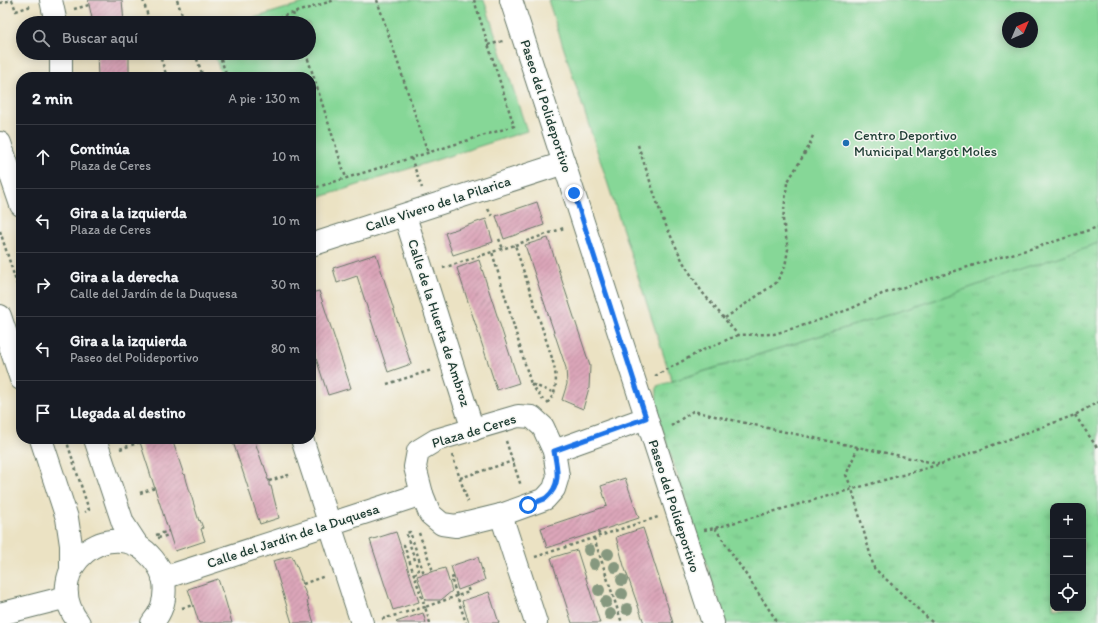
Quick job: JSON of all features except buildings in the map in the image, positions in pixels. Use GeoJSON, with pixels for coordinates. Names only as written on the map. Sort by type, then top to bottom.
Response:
{"type":"FeatureCollection","features":[{"type":"Feature","properties":{"kind":"street","name":"Paseo del Polideportivo"},"geometry":{"type":"LineString","coordinates":[[511,0],[652,439],[713,623]]}},
{"type":"Feature","properties":{"kind":"street"},"geometry":{"type":"LineString","coordinates":[[43,2],[63,16]]}},
{"type":"Feature","properties":{"kind":"street"},"geometry":{"type":"LineString","coordinates":[[61,60],[61,72]]}},
{"type":"Feature","properties":{"kind":"street"},"geometry":{"type":"LineString","coordinates":[[0,143],[16,190]]}},
{"type":"Feature","properties":{"kind":"street","name":"Calle Vivero de la Pilarica"},"geometry":{"type":"LineString","coordinates":[[316,243],[405,216],[564,163]]}},
{"type":"Feature","properties":{"kind":"street","name":"Calle de la Huerta de Ambroz"},"geometry":{"type":"LineString","coordinates":[[405,216],[473,430]]}},
{"type":"Feature","properties":{"kind":"street"},"geometry":{"type":"LineString","coordinates":[[0,316],[16,364]]}},
{"type":"Feature","properties":{"kind":"street","name":"Plaza de Ceres"},"geometry":{"type":"LineString","coordinates":[[518,416],[532,417],[544,426],[554,451],[558,476],[554,489],[545,498],[501,515],[456,526],[442,524],[430,514],[422,494],[415,467],[418,451],[436,440],[499,421],[518,416]]}},
{"type":"Feature","properties":{"kind":"street"},"geometry":{"type":"LineString","coordinates":[[554,451],[646,418]]}},
{"type":"Feature","properties":{"kind":"street"},"geometry":{"type":"LineString","coordinates":[[43,444],[66,518],[71,545],[71,568],[67,582],[67,597],[71,610],[79,623]]}},
{"type":"Feature","properties":{"kind":"street"},"geometry":{"type":"LineString","coordinates":[[97,444],[123,523],[138,546]]}},
{"type":"Feature","properties":{"kind":"street"},"geometry":{"type":"LineString","coordinates":[[304,444],[330,524],[371,622]]}},
{"type":"Feature","properties":{"kind":"street","name":"Calle del Jardín de la Duquesa"},"geometry":{"type":"LineString","coordinates":[[164,578],[422,494]]}},
{"type":"Feature","properties":{"kind":"street"},"geometry":{"type":"LineString","coordinates":[[501,515],[536,623]]}},
{"type":"Feature","properties":{"kind":"street"},"geometry":{"type":"LineString","coordinates":[[71,568],[79,557],[88,549],[100,543],[113,541],[126,542],[138,546],[149,554],[158,565],[164,578],[164,599],[161,610],[155,622]]}},
{"type":"Feature","properties":{"kind":"street"},"geometry":{"type":"LineString","coordinates":[[0,614],[67,597]]}},
{"type":"Feature","properties":{"kind":"path"},"geometry":{"type":"LineString","coordinates":[[0,3],[12,0],[16,11],[43,2]]}},
{"type":"Feature","properties":{"kind":"path"},"geometry":{"type":"LineString","coordinates":[[143,0],[148,16]]}},
{"type":"Feature","properties":{"kind":"path"},"geometry":{"type":"LineString","coordinates":[[178,0],[183,16]]}},
{"type":"Feature","properties":{"kind":"path"},"geometry":{"type":"LineString","coordinates":[[283,16],[335,0]]}},
{"type":"Feature","properties":{"kind":"path"},"geometry":{"type":"LineString","coordinates":[[377,0],[428,153]]}},
{"type":"Feature","properties":{"kind":"path"},"geometry":{"type":"LineString","coordinates":[[316,187],[514,126],[474,0]]}},
{"type":"Feature","properties":{"kind":"path"},"geometry":{"type":"LineString","coordinates":[[66,16],[89,5]]}},
{"type":"Feature","properties":{"kind":"path"},"geometry":{"type":"LineString","coordinates":[[488,46],[504,41]]}},
{"type":"Feature","properties":{"kind":"path"},"geometry":{"type":"LineString","coordinates":[[162,60],[166,72]]}},
{"type":"Feature","properties":{"kind":"path"},"geometry":{"type":"LineString","coordinates":[[197,60],[201,72]]}},
{"type":"Feature","properties":{"kind":"path"},"geometry":{"type":"LineString","coordinates":[[221,60],[225,72]]}},
{"type":"Feature","properties":{"kind":"path"},"geometry":{"type":"LineString","coordinates":[[308,60],[312,72]]}},
{"type":"Feature","properties":{"kind":"path"},"geometry":{"type":"LineString","coordinates":[[316,84],[346,178]]}},
{"type":"Feature","properties":{"kind":"path"},"geometry":{"type":"LineString","coordinates":[[725,318],[776,283],[785,267],[788,249],[784,220],[787,182],[808,148],[814,133]]}},
{"type":"Feature","properties":{"kind":"path"},"geometry":{"type":"LineString","coordinates":[[638,145],[662,217],[683,262],[702,292],[738,335]]}},
{"type":"Feature","properties":{"kind":"path"},"geometry":{"type":"LineString","coordinates":[[412,158],[424,192]]}},
{"type":"Feature","properties":{"kind":"path"},"geometry":{"type":"LineString","coordinates":[[441,268],[568,227]]}},
{"type":"Feature","properties":{"kind":"path"},"geometry":{"type":"LineString","coordinates":[[653,377],[701,351],[738,335],[774,334],[801,326],[850,309],[882,294],[990,260],[1041,246],[1098,227]]}},
{"type":"Feature","properties":{"kind":"path"},"geometry":{"type":"LineString","coordinates":[[0,232],[16,282]]}},
{"type":"Feature","properties":{"kind":"path"},"geometry":{"type":"LineString","coordinates":[[500,239],[503,248]]}},
{"type":"Feature","properties":{"kind":"path"},"geometry":{"type":"LineString","coordinates":[[492,252],[531,384],[546,404],[553,397],[555,392],[557,376],[515,245]]}},
{"type":"Feature","properties":{"kind":"path"},"geometry":{"type":"LineString","coordinates":[[387,384],[452,363]]}},
{"type":"Feature","properties":{"kind":"path"},"geometry":{"type":"LineString","coordinates":[[531,384],[555,392]]}},
{"type":"Feature","properties":{"kind":"path"},"geometry":{"type":"LineString","coordinates":[[700,530],[715,528],[941,464],[1075,415],[1098,402]]}},
{"type":"Feature","properties":{"kind":"path"},"geometry":{"type":"LineString","coordinates":[[652,439],[693,411],[941,464]]}},
{"type":"Feature","properties":{"kind":"path"},"geometry":{"type":"LineString","coordinates":[[1075,415],[1098,449]]}},
{"type":"Feature","properties":{"kind":"path"},"geometry":{"type":"LineString","coordinates":[[499,421],[528,505]]}},
{"type":"Feature","properties":{"kind":"path"},"geometry":{"type":"LineString","coordinates":[[446,437],[474,522]]}},
{"type":"Feature","properties":{"kind":"path"},"geometry":{"type":"LineString","coordinates":[[68,444],[89,510],[80,514]]}},
{"type":"Feature","properties":{"kind":"path"},"geometry":{"type":"LineString","coordinates":[[125,447],[134,444]]}},
{"type":"Feature","properties":{"kind":"path"},"geometry":{"type":"LineString","coordinates":[[858,447],[846,475],[852,490],[874,568],[933,623]]}},
{"type":"Feature","properties":{"kind":"path"},"geometry":{"type":"LineString","coordinates":[[460,478],[513,461]]}},
{"type":"Feature","properties":{"kind":"path"},"geometry":{"type":"LineString","coordinates":[[269,481],[296,473]]}},
{"type":"Feature","properties":{"kind":"path"},"geometry":{"type":"LineString","coordinates":[[140,493],[155,488]]}},
{"type":"Feature","properties":{"kind":"path"},"geometry":{"type":"LineString","coordinates":[[535,557],[658,517]]}},
{"type":"Feature","properties":{"kind":"path"},"geometry":{"type":"LineString","coordinates":[[715,528],[777,622]]}},
{"type":"Feature","properties":{"kind":"path"},"geometry":{"type":"LineString","coordinates":[[424,574],[410,532],[406,533],[419,572],[414,578],[415,584],[425,607],[428,621]]}},
{"type":"Feature","properties":{"kind":"path"},"geometry":{"type":"LineString","coordinates":[[598,532],[600,536]]}},
{"type":"Feature","properties":{"kind":"path"},"geometry":{"type":"LineString","coordinates":[[160,538],[169,535]]}},
{"type":"Feature","properties":{"kind":"path"},"geometry":{"type":"LineString","coordinates":[[594,538],[622,623]]}},
{"type":"Feature","properties":{"kind":"path"},"geometry":{"type":"LineString","coordinates":[[401,545],[405,544],[408,561],[419,594],[422,597],[424,596]]}},
{"type":"Feature","properties":{"kind":"path"},"geometry":{"type":"LineString","coordinates":[[428,555],[433,572]]}},
{"type":"Feature","properties":{"kind":"path"},"geometry":{"type":"LineString","coordinates":[[303,584],[325,576]]}},
{"type":"Feature","properties":{"kind":"path"},"geometry":{"type":"LineString","coordinates":[[451,578],[463,610],[466,623]]}},
{"type":"Feature","properties":{"kind":"path"},"geometry":{"type":"LineString","coordinates":[[371,622],[425,607],[441,600],[469,592],[467,586]]}},
{"type":"Feature","properties":{"kind":"path"},"geometry":{"type":"LineString","coordinates":[[183,608],[193,605]]}},
{"type":"Feature","properties":{"kind":"green space"},"geometry":{"type":"Polygon","coordinates":[[[313,0],[484,0],[527,131],[316,198],[316,72],[220,72],[216,60],[316,60],[316,16],[261,16],[313,0]]]}},
{"type":"Feature","properties":{"kind":"green space","name":"Centro Deportivo Municipal Margot Moles"},"geometry":{"type":"Polygon","coordinates":[[[548,0],[1098,0],[1098,243],[923,304],[672,381],[548,0]]]}},
{"type":"Feature","properties":{"kind":"green space"},"geometry":{"type":"Polygon","coordinates":[[[1098,243],[1098,623],[726,623],[656,410],[657,386],[923,304],[1098,243]]]}},
{"type":"Feature","properties":{"kind":"place","name":"Centro Deportivo Municipal Margot Moles"},"geometry":{"type":"Point","coordinates":[846,143]}},
{"type":"Feature","properties":{"kind":"route"},"geometry":{"type":"LineString","coordinates":[[528,505],[545,498],[554,489],[558,476],[554,451],[646,418],[574,193]]}}]}
